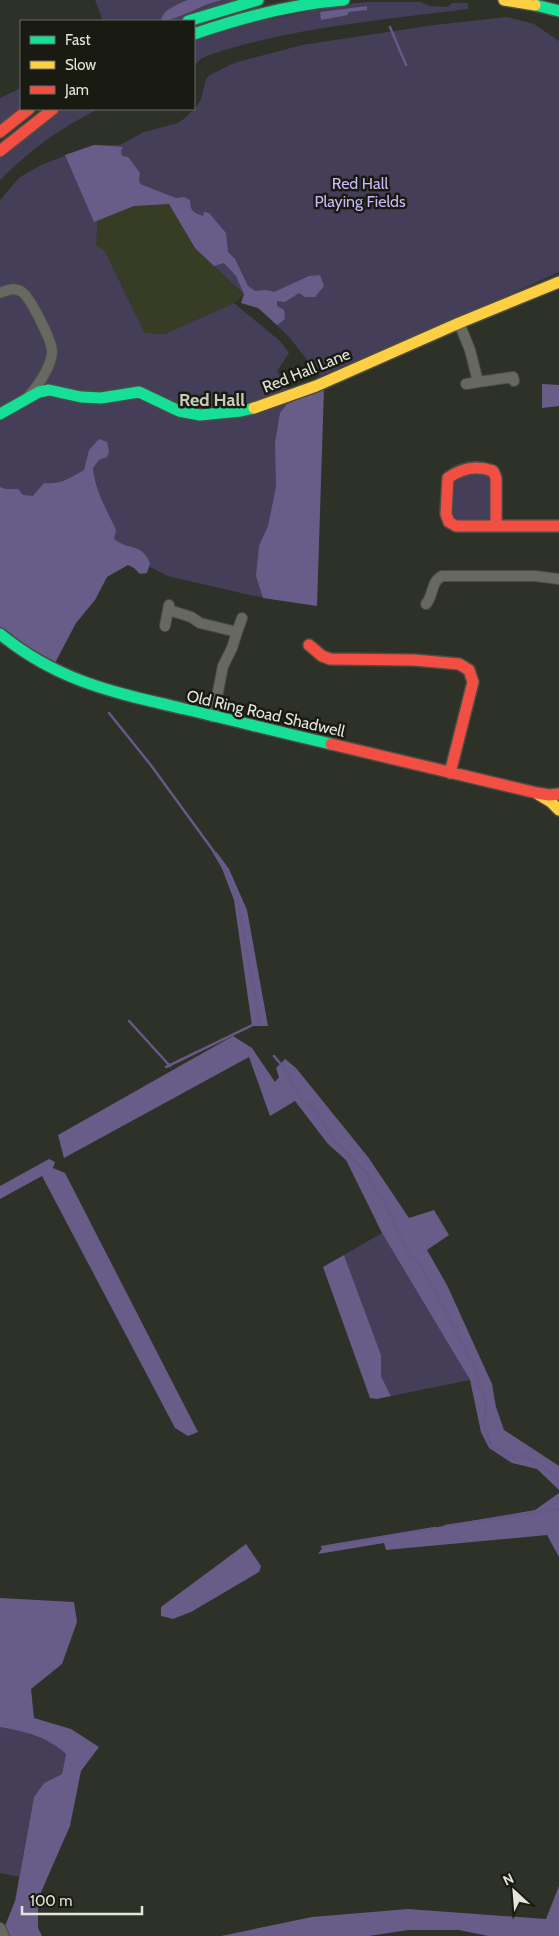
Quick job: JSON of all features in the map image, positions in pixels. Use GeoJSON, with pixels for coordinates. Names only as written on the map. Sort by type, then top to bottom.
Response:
{"type":"FeatureCollection","features":[{"type":"Feature","properties":{"kind":"main road"},"geometry":{"type":"LineString","coordinates":[[191,20],[258,0]]}},
{"type":"Feature","properties":{"kind":"main road"},"geometry":{"type":"LineString","coordinates":[[195,34],[286,8],[344,0]]}},
{"type":"Feature","properties":{"kind":"main road"},"geometry":{"type":"LineString","coordinates":[[504,0],[532,2],[555,12],[559,11]]}},
{"type":"Feature","properties":{"kind":"main road"},"geometry":{"type":"LineString","coordinates":[[0,132],[28,110]]}},
{"type":"Feature","properties":{"kind":"main road"},"geometry":{"type":"LineString","coordinates":[[0,151],[51,110]]}},
{"type":"Feature","properties":{"kind":"main road","name":"Red Hall Lane"},"geometry":{"type":"LineString","coordinates":[[0,414],[39,392],[50,390],[81,397],[101,398],[139,392],[179,411],[200,415],[241,411],[268,404],[316,386],[459,323],[559,282]]}},
{"type":"Feature","properties":{"kind":"main road"},"geometry":{"type":"LineString","coordinates":[[496,526],[496,478],[493,471],[482,467],[458,471],[451,475],[447,482],[446,514],[449,522],[456,526],[496,526],[559,526]]}},
{"type":"Feature","properties":{"kind":"main road","name":"Old Ring Road Shadwell"},"geometry":{"type":"LineString","coordinates":[[0,634],[29,657],[83,683],[104,690],[537,793],[559,794]]}},
{"type":"Feature","properties":{"kind":"main road"},"geometry":{"type":"LineString","coordinates":[[309,645],[322,656],[330,659],[444,662],[459,664],[469,670],[473,682],[450,773]]}},
{"type":"Feature","properties":{"kind":"main road","name":"Old Ring Road Shadwell"},"geometry":{"type":"LineString","coordinates":[[537,793],[559,810]]}},
{"type":"Feature","properties":{"kind":"street"},"geometry":{"type":"LineString","coordinates":[[0,293],[16,289],[28,296],[52,350],[51,359],[44,373],[35,388],[24,400]]}},
{"type":"Feature","properties":{"kind":"street"},"geometry":{"type":"LineString","coordinates":[[459,323],[470,350],[478,382]]}},
{"type":"Feature","properties":{"kind":"street"},"geometry":{"type":"LineString","coordinates":[[466,384],[513,377],[514,381]]}},
{"type":"Feature","properties":{"kind":"street"},"geometry":{"type":"LineString","coordinates":[[426,604],[430,600],[434,582],[442,576],[535,576],[559,579]]}},
{"type":"Feature","properties":{"kind":"street"},"geometry":{"type":"LineString","coordinates":[[165,626],[169,608],[200,623],[237,632]]}},
{"type":"Feature","properties":{"kind":"street"},"geometry":{"type":"LineString","coordinates":[[213,717],[224,666],[242,618]]}},
{"type":"Feature","properties":{"kind":"street"},"geometry":{"type":"LineString","coordinates":[[0,1928],[4,1936]]}},
{"type":"Feature","properties":{"kind":"shaded area"},"geometry":{"type":"Polygon","coordinates":[[[187,0],[222,0],[175,18],[161,20],[164,14],[187,0]]]}},
{"type":"Feature","properties":{"kind":"shaded area"},"geometry":{"type":"Polygon","coordinates":[[[367,6],[367,10],[348,12],[348,15],[321,20],[320,12],[367,6]]]}},
{"type":"Feature","properties":{"kind":"shaded area"},"geometry":{"type":"Polygon","coordinates":[[[94,145],[123,147],[121,151],[122,156],[128,157],[140,173],[140,184],[176,198],[184,197],[190,200],[191,209],[200,215],[203,216],[204,212],[209,213],[226,233],[228,252],[235,259],[248,286],[255,291],[266,290],[274,292],[309,276],[320,275],[324,286],[315,297],[305,297],[299,293],[285,302],[277,301],[277,306],[284,310],[285,319],[277,325],[258,308],[241,303],[244,294],[236,276],[224,263],[214,266],[195,248],[169,204],[134,206],[94,222],[65,155],[94,145]]]}},
{"type":"Feature","properties":{"kind":"shaded area"},"geometry":{"type":"Polygon","coordinates":[[[169,204],[195,248],[244,295],[234,303],[165,334],[145,333],[121,283],[96,245],[98,218],[134,206],[169,204]]]}},
{"type":"Feature","properties":{"kind":"shaded area"},"geometry":{"type":"Polygon","coordinates":[[[542,384],[559,385],[559,406],[542,408],[542,384]]]}},
{"type":"Feature","properties":{"kind":"shaded area"},"geometry":{"type":"Polygon","coordinates":[[[324,388],[317,606],[263,598],[256,576],[259,546],[268,526],[276,487],[275,443],[280,413],[287,404],[324,388]]]}},
{"type":"Feature","properties":{"kind":"shaded area"},"geometry":{"type":"Polygon","coordinates":[[[99,439],[107,442],[109,451],[107,457],[99,460],[93,468],[94,476],[102,500],[116,530],[114,539],[119,543],[143,552],[150,563],[147,573],[140,574],[128,565],[107,577],[95,600],[76,623],[55,663],[29,650],[0,627],[0,487],[18,489],[23,495],[33,496],[44,483],[60,482],[84,470],[89,450],[99,439]]]}},
{"type":"Feature","properties":{"kind":"shaded area"},"geometry":{"type":"Polygon","coordinates":[[[215,850],[229,869],[247,910],[268,1026],[252,1026],[234,900],[215,850]]]}},
{"type":"Feature","properties":{"kind":"shaded area"},"geometry":{"type":"Polygon","coordinates":[[[233,1036],[252,1048],[275,1082],[279,1077],[276,1068],[285,1059],[296,1068],[368,1157],[409,1218],[434,1210],[449,1235],[427,1250],[447,1285],[492,1384],[496,1407],[504,1430],[559,1466],[559,1490],[537,1469],[512,1463],[489,1448],[481,1432],[470,1380],[382,1233],[346,1160],[328,1144],[295,1101],[270,1116],[249,1057],[64,1158],[58,1135],[233,1036]]]}},
{"type":"Feature","properties":{"kind":"shaded area"},"geometry":{"type":"Polygon","coordinates":[[[49,1159],[55,1162],[53,1168],[65,1173],[198,1432],[188,1436],[175,1428],[42,1176],[0,1199],[0,1186],[49,1159]]]}},
{"type":"Feature","properties":{"kind":"shaded area"},"geometry":{"type":"Polygon","coordinates":[[[344,1255],[381,1355],[381,1376],[391,1396],[377,1399],[370,1398],[323,1267],[344,1255]]]}},
{"type":"Feature","properties":{"kind":"shaded area"},"geometry":{"type":"Polygon","coordinates":[[[559,1493],[559,1557],[547,1535],[386,1550],[384,1543],[318,1554],[323,1547],[535,1510],[559,1493]]]}},
{"type":"Feature","properties":{"kind":"shaded area"},"geometry":{"type":"Polygon","coordinates":[[[246,1544],[261,1566],[259,1572],[191,1612],[173,1619],[161,1616],[161,1607],[246,1544]]]}},
{"type":"Feature","properties":{"kind":"shaded area"},"geometry":{"type":"Polygon","coordinates":[[[0,1598],[74,1602],[77,1622],[62,1664],[31,1689],[34,1718],[71,1729],[99,1747],[81,1771],[70,1826],[38,1899],[38,1928],[42,1936],[10,1936],[5,1926],[15,1901],[34,1797],[44,1783],[62,1774],[66,1754],[43,1739],[0,1727],[0,1598]]]}},
{"type":"Feature","properties":{"kind":"shaded area"},"geometry":{"type":"Polygon","coordinates":[[[559,1886],[559,1936],[488,1936],[459,1930],[408,1930],[369,1936],[221,1936],[312,1917],[408,1909],[546,1919],[559,1886]]]}},
{"type":"Feature","properties":{"kind":"green space"},"geometry":{"type":"Polygon","coordinates":[[[95,0],[239,0],[177,20],[103,20],[95,0]]]}},
{"type":"Feature","properties":{"kind":"green space"},"geometry":{"type":"Polygon","coordinates":[[[420,2],[429,6],[448,7],[452,3],[468,3],[468,9],[371,21],[275,37],[212,54],[202,58],[195,64],[195,39],[222,29],[344,4],[420,2]]]}},
{"type":"Feature","properties":{"kind":"green space","name":"Red Hall Playing Fields"},"geometry":{"type":"Polygon","coordinates":[[[507,17],[534,24],[559,41],[559,272],[320,376],[289,337],[195,248],[169,204],[134,206],[98,218],[96,245],[105,252],[145,333],[165,334],[234,303],[280,341],[289,353],[277,371],[288,389],[308,381],[313,393],[317,606],[254,596],[168,576],[128,556],[0,627],[0,200],[20,177],[43,164],[94,145],[120,145],[144,132],[178,123],[195,110],[201,99],[206,79],[234,63],[302,45],[434,25],[507,17]]]}},
{"type":"Feature","properties":{"kind":"green space"},"geometry":{"type":"Polygon","coordinates":[[[20,88],[20,109],[0,125],[0,98],[20,88]]]}},
{"type":"Feature","properties":{"kind":"green space"},"geometry":{"type":"Polygon","coordinates":[[[60,110],[97,110],[46,140],[0,180],[0,157],[60,110]]]}},
{"type":"Feature","properties":{"kind":"green space"},"geometry":{"type":"Polygon","coordinates":[[[481,470],[490,475],[490,520],[452,520],[452,479],[481,470]]]}},
{"type":"Feature","properties":{"kind":"green space"},"geometry":{"type":"Polygon","coordinates":[[[382,1233],[470,1380],[391,1396],[381,1376],[381,1355],[344,1255],[382,1233]]]}},
{"type":"Feature","properties":{"kind":"green space"},"geometry":{"type":"Polygon","coordinates":[[[0,1727],[21,1731],[53,1742],[66,1754],[62,1774],[44,1783],[34,1797],[19,1877],[0,1873],[0,1727]]]}},
{"type":"Feature","properties":{"kind":"waterway"},"geometry":{"type":"LineString","coordinates":[[390,27],[406,65]]}},
{"type":"Feature","properties":{"kind":"waterway"},"geometry":{"type":"LineString","coordinates":[[109,713],[150,764],[212,849],[228,876],[238,902],[260,1024]]}},
{"type":"Feature","properties":{"kind":"waterway"},"geometry":{"type":"LineString","coordinates":[[129,1021],[170,1066]]}},
{"type":"Feature","properties":{"kind":"waterway"},"geometry":{"type":"LineString","coordinates":[[166,1067],[259,1022]]}},
{"type":"Feature","properties":{"kind":"waterway"},"geometry":{"type":"LineString","coordinates":[[274,1056],[284,1068],[302,1100],[315,1110],[332,1138],[368,1174],[375,1190],[386,1205],[411,1257],[420,1264],[477,1371],[479,1386],[486,1403],[484,1422],[491,1446],[512,1458],[523,1455],[547,1469],[559,1482]]}},
{"type":"Feature","properties":{"kind":"waterway"},"geometry":{"type":"LineString","coordinates":[[445,1526],[559,1509]]}},
{"type":"Feature","properties":{"kind":"waterway"},"geometry":{"type":"LineString","coordinates":[[322,1547],[435,1528]]}},
{"type":"Feature","properties":{"kind":"traffic: fast"},"geometry":{"type":"LineString","coordinates":[[191,20],[258,0]]}},
{"type":"Feature","properties":{"kind":"traffic: fast"},"geometry":{"type":"LineString","coordinates":[[195,34],[268,12],[344,0]]}},
{"type":"Feature","properties":{"kind":"traffic: fast"},"geometry":{"type":"LineString","coordinates":[[529,0],[535,5],[559,11]]}},
{"type":"Feature","properties":{"kind":"traffic: fast"},"geometry":{"type":"LineString","coordinates":[[0,414],[39,392],[49,390],[81,397],[101,398],[139,392],[179,411],[200,415],[254,408]]}},
{"type":"Feature","properties":{"kind":"traffic: fast"},"geometry":{"type":"LineString","coordinates":[[0,634],[22,651],[45,664],[90,684],[138,698],[331,744]]}},
{"type":"Feature","properties":{"kind":"traffic: slow"},"geometry":{"type":"LineString","coordinates":[[504,0],[535,5]]}},
{"type":"Feature","properties":{"kind":"traffic: slow"},"geometry":{"type":"LineString","coordinates":[[254,408],[316,386],[459,323],[559,282]]}},
{"type":"Feature","properties":{"kind":"traffic: slow"},"geometry":{"type":"LineString","coordinates":[[538,794],[551,802],[559,810]]}},
{"type":"Feature","properties":{"kind":"traffic: jam"},"geometry":{"type":"LineString","coordinates":[[0,132],[28,110]]}},
{"type":"Feature","properties":{"kind":"traffic: jam"},"geometry":{"type":"LineString","coordinates":[[0,151],[52,110]]}},
{"type":"Feature","properties":{"kind":"traffic: jam"},"geometry":{"type":"LineString","coordinates":[[496,526],[496,478],[493,471],[470,468],[448,478],[446,514],[449,522],[456,526],[559,526]]}},
{"type":"Feature","properties":{"kind":"traffic: jam"},"geometry":{"type":"LineString","coordinates":[[309,645],[322,656],[330,659],[414,660],[459,664],[469,670],[473,682],[450,773]]}},
{"type":"Feature","properties":{"kind":"traffic: jam"},"geometry":{"type":"LineString","coordinates":[[331,744],[537,793],[559,794]]}},
{"type":"Feature","properties":{"kind":"district","name":"Red Hall"},"geometry":{"type":"Point","coordinates":[212,400]}}]}
